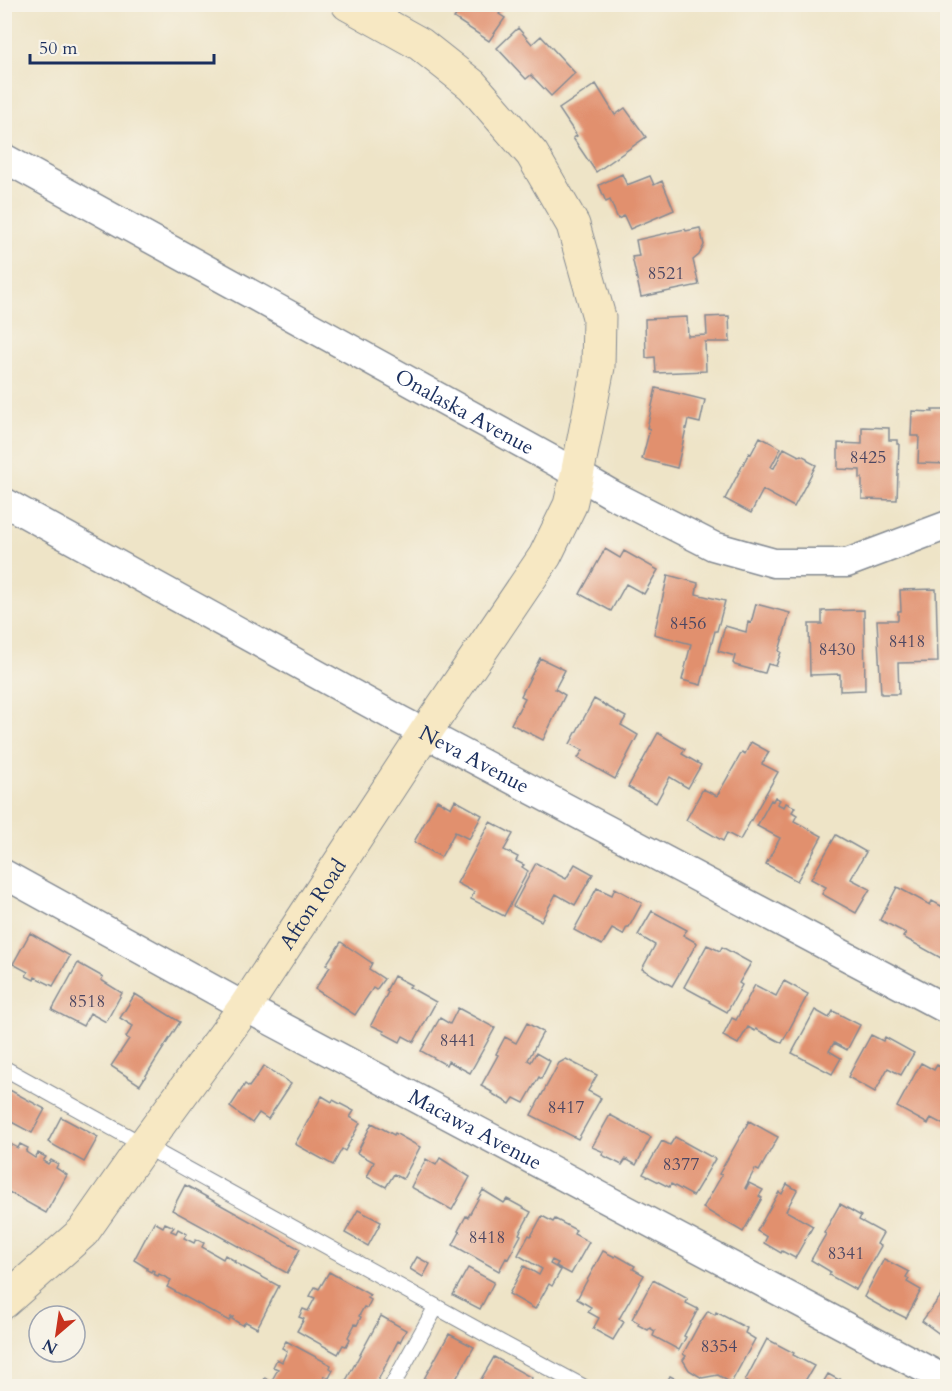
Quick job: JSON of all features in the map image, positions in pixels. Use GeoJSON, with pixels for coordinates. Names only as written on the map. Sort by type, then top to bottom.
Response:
{"type":"FeatureCollection","features":[{"type":"Feature","properties":{"kind":"street","name":"Afton Road"},"geometry":{"type":"LineString","coordinates":[[4,1302],[83,1232],[245,1006],[545,556],[570,506],[598,367],[599,316],[573,225],[532,154],[472,85],[420,44],[348,4]]}},
{"type":"Feature","properties":{"kind":"street","name":"Onalaska Avenue"},"geometry":{"type":"LineString","coordinates":[[4,158],[613,495],[713,546],[774,562],[846,563],[948,525]]}},
{"type":"Feature","properties":{"kind":"street","name":"Neva Avenue"},"geometry":{"type":"LineString","coordinates":[[4,502],[426,733],[948,1010]]}},
{"type":"Feature","properties":{"kind":"street","name":"Macawa Avenue"},"geometry":{"type":"LineString","coordinates":[[4,874],[245,1006],[948,1381]]}},
{"type":"Feature","properties":{"kind":"lane"},"geometry":{"type":"LineString","coordinates":[[4,1068],[582,1386]]}},
{"type":"Feature","properties":{"kind":"lane"},"geometry":{"type":"LineString","coordinates":[[392,1386],[436,1307]]}},
{"type":"Feature","properties":{"kind":"building"},"geometry":{"type":"Polygon","coordinates":[[[443,4],[506,4],[499,14],[505,18],[489,41],[454,18],[457,14],[443,4]]]}},
{"type":"Feature","properties":{"kind":"building"},"geometry":{"type":"Polygon","coordinates":[[[518,28],[532,44],[541,36],[575,73],[551,96],[531,75],[526,79],[497,48],[518,28]]]}},
{"type":"Feature","properties":{"kind":"building"},"geometry":{"type":"Polygon","coordinates":[[[596,84],[615,115],[625,108],[646,137],[596,172],[573,138],[577,136],[559,109],[596,84]]]}},
{"type":"Feature","properties":{"kind":"building"},"geometry":{"type":"Polygon","coordinates":[[[622,174],[627,185],[650,176],[654,185],[662,181],[674,210],[630,229],[624,216],[618,219],[610,200],[606,202],[599,185],[622,174]]]}},
{"type":"Feature","properties":{"kind":"building"},"geometry":{"type":"Polygon","coordinates":[[[700,228],[704,245],[699,255],[693,260],[699,285],[641,297],[632,257],[639,256],[636,240],[700,228]]]}},
{"type":"Feature","properties":{"kind":"building"},"geometry":{"type":"Polygon","coordinates":[[[729,316],[730,342],[705,342],[706,371],[656,373],[655,357],[646,358],[645,319],[687,317],[688,336],[707,335],[706,317],[729,316]]]}},
{"type":"Feature","properties":{"kind":"building"},"geometry":{"type":"Polygon","coordinates":[[[656,388],[705,400],[700,423],[688,420],[677,468],[642,459],[650,429],[647,428],[656,388]]]}},
{"type":"Feature","properties":{"kind":"building"},"geometry":{"type":"Polygon","coordinates":[[[932,410],[948,410],[948,464],[918,463],[919,436],[911,436],[912,411],[933,412],[932,410]]]}},
{"type":"Feature","properties":{"kind":"building"},"geometry":{"type":"Polygon","coordinates":[[[862,427],[889,428],[889,440],[897,440],[899,444],[897,500],[862,499],[860,470],[838,469],[838,443],[862,444],[862,427]]]}},
{"type":"Feature","properties":{"kind":"building"},"geometry":{"type":"Polygon","coordinates":[[[760,437],[781,448],[771,467],[774,468],[784,448],[807,458],[816,465],[794,507],[763,490],[751,513],[725,499],[760,437]]]}},
{"type":"Feature","properties":{"kind":"building"},"geometry":{"type":"Polygon","coordinates":[[[605,549],[620,558],[624,551],[658,570],[644,594],[626,584],[611,611],[580,594],[605,549]]]}},
{"type":"Feature","properties":{"kind":"building"},"geometry":{"type":"Polygon","coordinates":[[[668,575],[698,583],[696,594],[725,601],[701,685],[682,680],[691,644],[654,634],[668,575]]]}},
{"type":"Feature","properties":{"kind":"building"},"geometry":{"type":"Polygon","coordinates":[[[936,589],[938,662],[898,663],[899,694],[881,694],[877,620],[898,620],[898,611],[901,611],[900,590],[936,589]]]}},
{"type":"Feature","properties":{"kind":"building"},"geometry":{"type":"Polygon","coordinates":[[[756,604],[790,613],[776,666],[768,664],[765,673],[735,665],[733,663],[735,656],[718,651],[725,626],[746,632],[756,604]]]}},
{"type":"Feature","properties":{"kind":"building"},"geometry":{"type":"Polygon","coordinates":[[[864,610],[865,690],[840,691],[840,674],[810,675],[809,624],[822,624],[822,611],[864,610]]]}},
{"type":"Feature","properties":{"kind":"building"},"geometry":{"type":"Polygon","coordinates":[[[540,658],[565,670],[555,689],[565,695],[543,740],[511,724],[525,698],[521,696],[540,658]]]}},
{"type":"Feature","properties":{"kind":"building"},"geometry":{"type":"Polygon","coordinates":[[[594,699],[626,717],[621,725],[638,735],[615,779],[578,758],[583,750],[570,744],[594,699]]]}},
{"type":"Feature","properties":{"kind":"building"},"geometry":{"type":"Polygon","coordinates":[[[658,733],[685,749],[682,754],[701,765],[688,788],[670,777],[656,803],[628,787],[658,733]]]}},
{"type":"Feature","properties":{"kind":"building"},"geometry":{"type":"Polygon","coordinates":[[[751,742],[769,752],[762,764],[778,772],[740,840],[727,833],[723,841],[686,820],[703,789],[717,796],[742,752],[745,754],[751,742]]]}},
{"type":"Feature","properties":{"kind":"building"},"geometry":{"type":"Polygon","coordinates":[[[775,797],[780,800],[777,804],[784,807],[786,803],[795,807],[792,812],[797,815],[794,821],[822,836],[797,881],[766,864],[780,838],[757,826],[771,800],[773,801],[775,797]]]}},
{"type":"Feature","properties":{"kind":"building"},"geometry":{"type":"Polygon","coordinates":[[[437,800],[451,808],[455,800],[482,815],[469,839],[455,832],[441,857],[414,842],[437,800]]]}},
{"type":"Feature","properties":{"kind":"building"},"geometry":{"type":"Polygon","coordinates":[[[490,822],[513,834],[504,850],[518,857],[516,861],[524,865],[522,867],[528,871],[504,916],[471,899],[474,892],[457,883],[490,822]]]}},
{"type":"Feature","properties":{"kind":"building"},"geometry":{"type":"Polygon","coordinates":[[[836,835],[866,852],[851,879],[870,889],[856,913],[822,894],[826,887],[811,879],[836,835]]]}},
{"type":"Feature","properties":{"kind":"building"},"geometry":{"type":"Polygon","coordinates":[[[536,863],[566,879],[575,864],[593,874],[575,905],[556,894],[541,921],[513,906],[536,863]]]}},
{"type":"Feature","properties":{"kind":"building"},"geometry":{"type":"Polygon","coordinates":[[[897,887],[930,905],[932,901],[948,907],[948,947],[941,958],[903,937],[906,933],[880,920],[897,887]]]}},
{"type":"Feature","properties":{"kind":"building"},"geometry":{"type":"Polygon","coordinates":[[[597,888],[612,895],[615,888],[642,903],[623,935],[612,929],[602,945],[574,930],[597,888]]]}},
{"type":"Feature","properties":{"kind":"building"},"geometry":{"type":"Polygon","coordinates":[[[652,911],[687,930],[683,935],[697,943],[672,986],[642,969],[655,945],[638,935],[652,911]]]}},
{"type":"Feature","properties":{"kind":"building"},"geometry":{"type":"Polygon","coordinates":[[[30,933],[70,956],[53,986],[35,977],[34,980],[26,976],[28,972],[13,964],[30,933]]]}},
{"type":"Feature","properties":{"kind":"building"},"geometry":{"type":"Polygon","coordinates":[[[341,942],[372,963],[369,969],[384,979],[376,990],[373,988],[355,1015],[315,989],[330,967],[326,965],[341,942]]]}},
{"type":"Feature","properties":{"kind":"building"},"geometry":{"type":"Polygon","coordinates":[[[707,945],[720,951],[722,947],[751,963],[739,983],[742,985],[727,1012],[684,987],[707,945]]]}},
{"type":"Feature","properties":{"kind":"building"},"geometry":{"type":"Polygon","coordinates":[[[78,963],[103,977],[101,980],[122,993],[106,1022],[90,1013],[83,1026],[52,1010],[78,963]]]}},
{"type":"Feature","properties":{"kind":"building"},"geometry":{"type":"Polygon","coordinates":[[[394,976],[436,1002],[414,1042],[403,1036],[400,1042],[371,1025],[394,976]]]}},
{"type":"Feature","properties":{"kind":"building"},"geometry":{"type":"Polygon","coordinates":[[[784,981],[808,994],[782,1043],[748,1027],[738,1044],[723,1036],[732,1018],[736,1020],[755,985],[776,996],[784,981]]]}},
{"type":"Feature","properties":{"kind":"building"},"geometry":{"type":"Polygon","coordinates":[[[135,994],[180,1022],[140,1085],[111,1066],[129,1039],[126,1037],[133,1026],[120,1018],[135,994]]]}},
{"type":"Feature","properties":{"kind":"building"},"geometry":{"type":"Polygon","coordinates":[[[458,1008],[495,1028],[470,1073],[448,1061],[446,1065],[421,1051],[440,1018],[450,1024],[458,1008]]]}},
{"type":"Feature","properties":{"kind":"building"},"geometry":{"type":"Polygon","coordinates":[[[815,1010],[829,1018],[833,1011],[860,1025],[847,1050],[834,1043],[829,1051],[841,1058],[832,1074],[792,1053],[815,1010]]]}},
{"type":"Feature","properties":{"kind":"building"},"geometry":{"type":"Polygon","coordinates":[[[527,1023],[543,1032],[528,1060],[531,1062],[536,1053],[550,1061],[541,1079],[539,1077],[524,1103],[514,1098],[510,1104],[481,1086],[505,1037],[516,1043],[527,1023]]]}},
{"type":"Feature","properties":{"kind":"building"},"geometry":{"type":"Polygon","coordinates":[[[871,1035],[883,1041],[885,1037],[914,1053],[901,1075],[888,1068],[875,1092],[848,1077],[871,1035]]]}},
{"type":"Feature","properties":{"kind":"building"},"geometry":{"type":"Polygon","coordinates":[[[566,1059],[597,1075],[588,1091],[601,1098],[578,1139],[531,1115],[559,1063],[566,1059]]]}},
{"type":"Feature","properties":{"kind":"building"},"geometry":{"type":"Polygon","coordinates":[[[921,1063],[934,1070],[937,1065],[948,1071],[948,1127],[931,1118],[928,1124],[897,1107],[921,1063]]]}},
{"type":"Feature","properties":{"kind":"building"},"geometry":{"type":"Polygon","coordinates":[[[264,1066],[291,1084],[268,1119],[259,1113],[252,1123],[230,1107],[245,1084],[249,1087],[264,1066]]]}},
{"type":"Feature","properties":{"kind":"building"},"geometry":{"type":"Polygon","coordinates":[[[4,1087],[45,1109],[32,1133],[4,1118],[4,1087]]]}},
{"type":"Feature","properties":{"kind":"building"},"geometry":{"type":"Polygon","coordinates":[[[322,1096],[354,1111],[350,1117],[360,1123],[345,1151],[342,1149],[333,1165],[295,1144],[322,1096]]]}},
{"type":"Feature","properties":{"kind":"building"},"geometry":{"type":"Polygon","coordinates":[[[610,1115],[651,1137],[636,1165],[626,1159],[622,1165],[602,1155],[604,1152],[592,1147],[610,1115]]]}},
{"type":"Feature","properties":{"kind":"building"},"geometry":{"type":"Polygon","coordinates":[[[61,1117],[98,1137],[84,1162],[48,1142],[61,1117]]]}},
{"type":"Feature","properties":{"kind":"building"},"geometry":{"type":"Polygon","coordinates":[[[749,1121],[778,1137],[759,1171],[755,1169],[745,1188],[749,1183],[763,1190],[759,1196],[762,1198],[743,1232],[703,1208],[749,1121]]]}},
{"type":"Feature","properties":{"kind":"building"},"geometry":{"type":"Polygon","coordinates":[[[372,1123],[420,1147],[403,1179],[394,1174],[386,1187],[367,1177],[374,1162],[357,1153],[372,1123]]]}},
{"type":"Feature","properties":{"kind":"building"},"geometry":{"type":"Polygon","coordinates":[[[675,1137],[715,1159],[693,1196],[671,1184],[669,1187],[643,1174],[662,1141],[670,1145],[675,1137]]]}},
{"type":"Feature","properties":{"kind":"building"},"geometry":{"type":"Polygon","coordinates":[[[4,1141],[18,1148],[20,1144],[28,1148],[26,1152],[35,1158],[38,1153],[46,1157],[43,1161],[48,1164],[51,1160],[58,1164],[56,1168],[67,1175],[46,1213],[7,1191],[4,1195],[4,1141]]]}},
{"type":"Feature","properties":{"kind":"building"},"geometry":{"type":"Polygon","coordinates":[[[440,1158],[470,1177],[452,1210],[411,1187],[426,1159],[436,1165],[440,1158]]]}},
{"type":"Feature","properties":{"kind":"building"},"geometry":{"type":"Polygon","coordinates":[[[787,1184],[797,1190],[786,1211],[813,1226],[795,1258],[764,1243],[767,1237],[757,1231],[779,1192],[782,1194],[787,1184]]]}},
{"type":"Feature","properties":{"kind":"building"},"geometry":{"type":"Polygon","coordinates":[[[185,1185],[300,1249],[287,1273],[172,1210],[185,1185]]]}},
{"type":"Feature","properties":{"kind":"building"},"geometry":{"type":"Polygon","coordinates":[[[483,1190],[504,1203],[507,1199],[531,1212],[508,1259],[506,1258],[499,1271],[453,1245],[466,1216],[468,1217],[483,1190]]]}},
{"type":"Feature","properties":{"kind":"building"},"geometry":{"type":"Polygon","coordinates":[[[840,1204],[861,1216],[859,1220],[883,1233],[877,1244],[881,1246],[856,1290],[829,1275],[831,1272],[811,1260],[840,1204]]]}},
{"type":"Feature","properties":{"kind":"building"},"geometry":{"type":"Polygon","coordinates":[[[358,1210],[381,1222],[368,1246],[345,1233],[358,1210]]]}},
{"type":"Feature","properties":{"kind":"building"},"geometry":{"type":"Polygon","coordinates":[[[542,1216],[553,1222],[555,1219],[576,1230],[574,1234],[589,1242],[571,1274],[556,1266],[558,1263],[552,1260],[550,1264],[561,1270],[552,1286],[549,1284],[535,1309],[509,1294],[524,1266],[539,1275],[542,1269],[518,1255],[542,1216]]]}},
{"type":"Feature","properties":{"kind":"building"},"geometry":{"type":"Polygon","coordinates":[[[154,1222],[163,1227],[165,1223],[174,1227],[171,1231],[176,1233],[178,1229],[187,1234],[184,1238],[194,1243],[196,1239],[204,1243],[202,1247],[223,1259],[225,1255],[279,1286],[257,1328],[246,1322],[242,1325],[232,1319],[233,1317],[229,1321],[167,1287],[171,1280],[159,1274],[158,1276],[153,1274],[154,1271],[147,1270],[134,1260],[154,1222]]]}},
{"type":"Feature","properties":{"kind":"building"},"geometry":{"type":"Polygon","coordinates":[[[603,1251],[615,1257],[616,1255],[635,1266],[633,1269],[644,1275],[619,1319],[624,1322],[613,1340],[593,1329],[599,1318],[588,1312],[591,1307],[577,1299],[603,1251]]]}},
{"type":"Feature","properties":{"kind":"building"},"geometry":{"type":"Polygon","coordinates":[[[417,1257],[430,1264],[423,1277],[410,1269],[417,1257]]]}},
{"type":"Feature","properties":{"kind":"building"},"geometry":{"type":"Polygon","coordinates":[[[884,1259],[909,1272],[906,1277],[909,1279],[907,1282],[921,1290],[906,1318],[864,1297],[884,1259]]]}},
{"type":"Feature","properties":{"kind":"building"},"geometry":{"type":"Polygon","coordinates":[[[468,1268],[494,1282],[480,1309],[453,1295],[468,1268]]]}},
{"type":"Feature","properties":{"kind":"building"},"geometry":{"type":"Polygon","coordinates":[[[329,1272],[370,1295],[368,1298],[371,1300],[359,1316],[361,1317],[348,1337],[350,1339],[346,1346],[343,1345],[338,1354],[297,1331],[304,1319],[299,1317],[303,1309],[308,1311],[315,1298],[310,1296],[315,1287],[319,1289],[329,1272]]]}},
{"type":"Feature","properties":{"kind":"building"},"geometry":{"type":"Polygon","coordinates":[[[948,1279],[948,1340],[922,1321],[947,1288],[943,1285],[948,1279]]]}},
{"type":"Feature","properties":{"kind":"building"},"geometry":{"type":"Polygon","coordinates":[[[653,1280],[688,1299],[686,1303],[698,1309],[679,1350],[653,1336],[655,1331],[638,1325],[639,1323],[632,1319],[653,1280]]]}},
{"type":"Feature","properties":{"kind":"building"},"geometry":{"type":"Polygon","coordinates":[[[708,1311],[715,1315],[716,1312],[747,1328],[745,1333],[755,1339],[731,1383],[718,1375],[702,1378],[689,1370],[683,1360],[686,1356],[683,1354],[708,1311]]]}},
{"type":"Feature","properties":{"kind":"building"},"geometry":{"type":"Polygon","coordinates":[[[381,1316],[406,1330],[400,1342],[398,1341],[375,1386],[343,1386],[381,1316]]]}},
{"type":"Feature","properties":{"kind":"building"},"geometry":{"type":"Polygon","coordinates":[[[449,1334],[474,1347],[452,1386],[420,1386],[449,1334]]]}},
{"type":"Feature","properties":{"kind":"building"},"geometry":{"type":"Polygon","coordinates":[[[767,1339],[814,1366],[802,1386],[755,1386],[745,1381],[767,1339]]]}},
{"type":"Feature","properties":{"kind":"building"},"geometry":{"type":"Polygon","coordinates":[[[286,1341],[331,1365],[330,1368],[333,1370],[329,1378],[325,1376],[319,1386],[261,1386],[265,1378],[271,1382],[278,1369],[273,1367],[277,1359],[282,1362],[287,1351],[282,1348],[286,1341]]]}},
{"type":"Feature","properties":{"kind":"building"},"geometry":{"type":"Polygon","coordinates":[[[494,1357],[532,1378],[527,1386],[477,1386],[494,1357]]]}},
{"type":"Feature","properties":{"kind":"building"},"geometry":{"type":"Polygon","coordinates":[[[828,1374],[839,1380],[854,1386],[821,1386],[828,1374]]]}},
{"type":"Feature","properties":{"kind":"building"},"geometry":{"type":"Polygon","coordinates":[[[670,1376],[689,1386],[665,1386],[670,1376]]]}}]}
